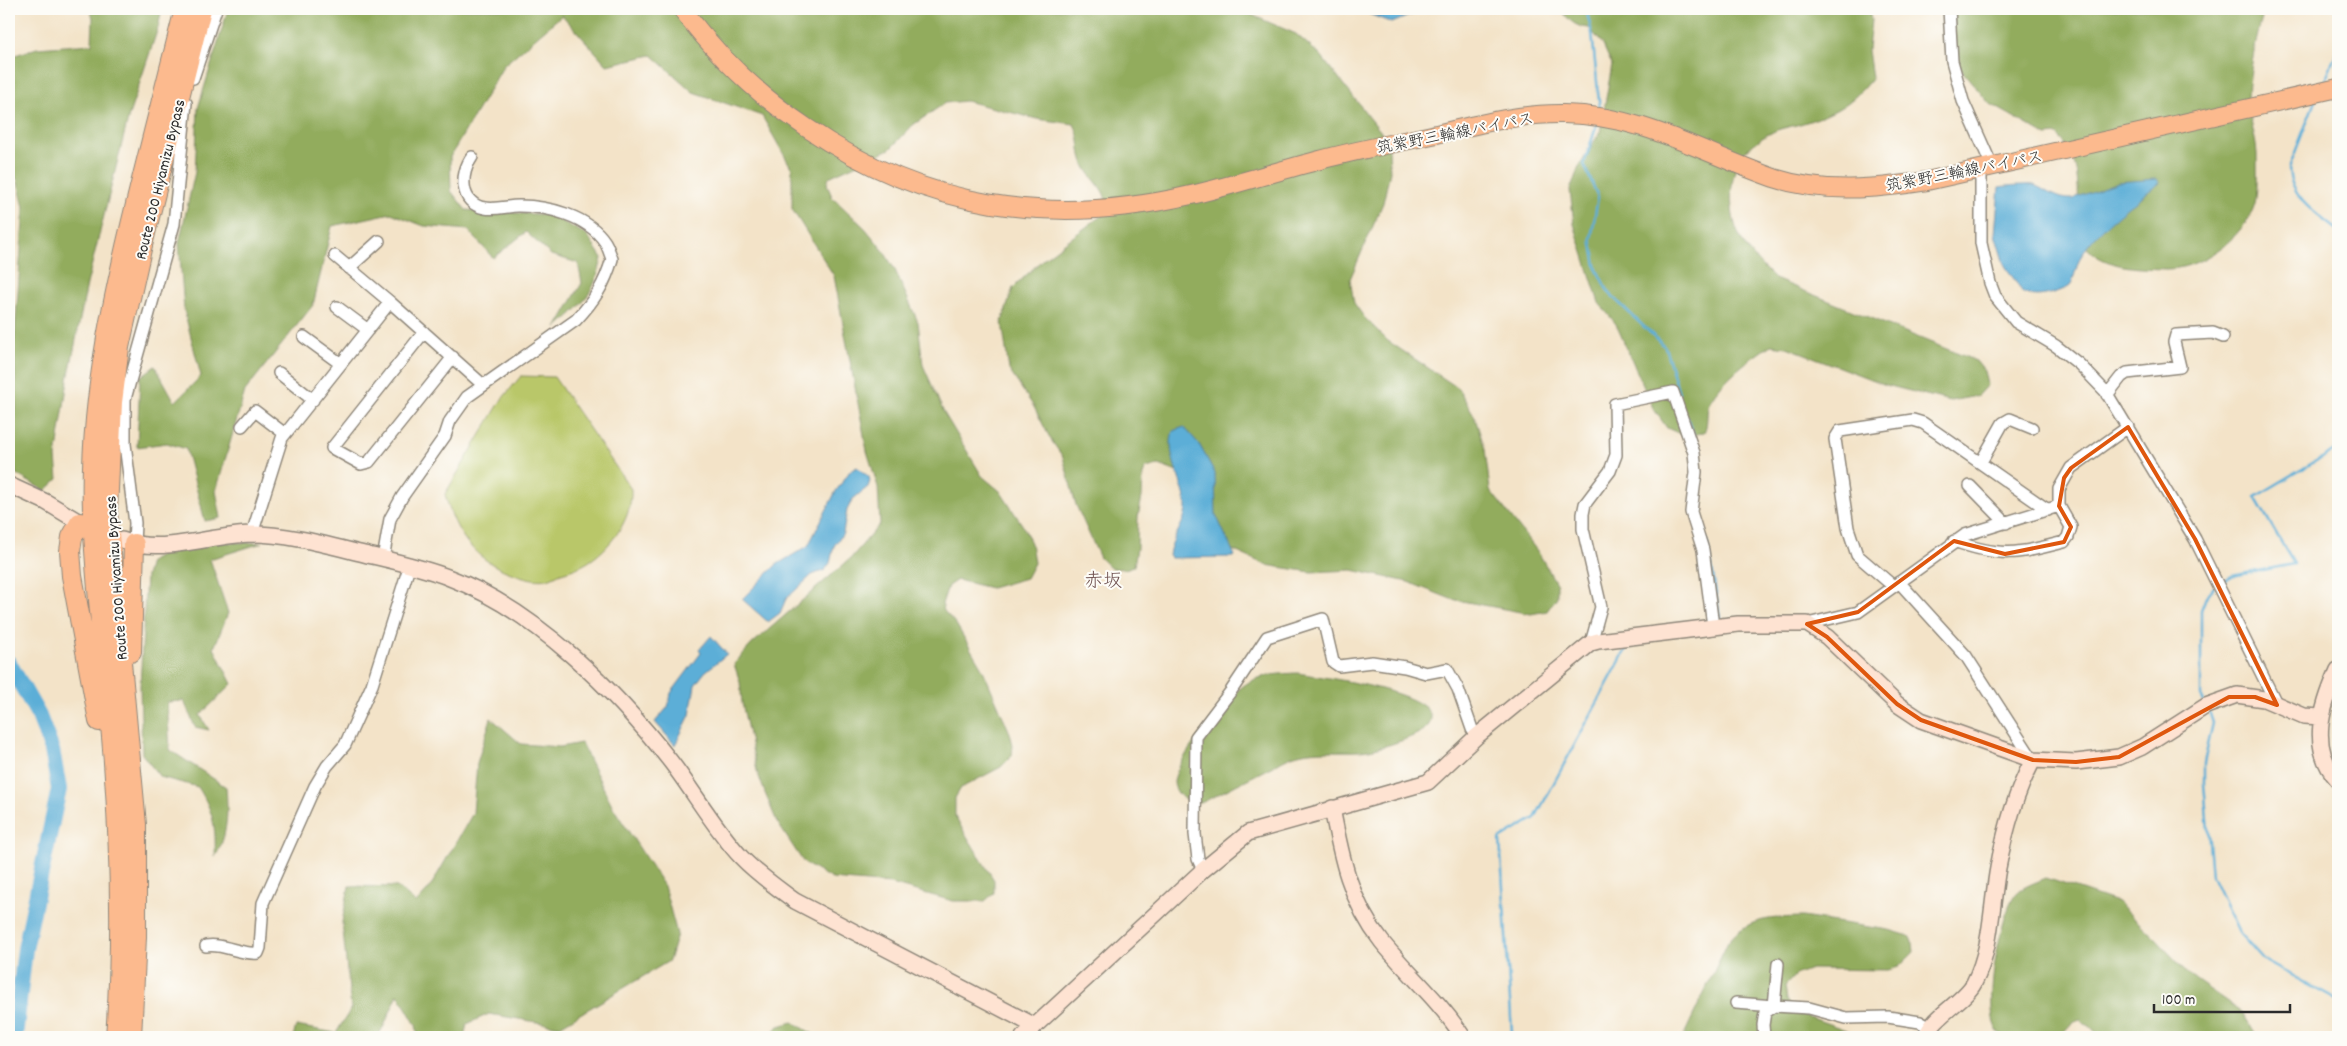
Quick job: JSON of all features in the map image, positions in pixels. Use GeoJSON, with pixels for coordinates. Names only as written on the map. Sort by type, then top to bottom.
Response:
{"type":"FeatureCollection","features":[{"type":"Feature","properties":{"kind":"highway","name":"Route 200 Hiyamizu Bypass"},"geometry":{"type":"LineString","coordinates":[[116,1037],[122,894],[92,510],[99,400],[105,346],[125,246],[185,9]]}},
{"type":"Feature","properties":{"kind":"highway","name":"Route 200 Hiyamizu Bypass"},"geometry":{"type":"LineString","coordinates":[[131,1037],[136,937],[136,825],[107,511],[112,402],[120,347],[132,288],[200,9]]}},
{"type":"Feature","properties":{"kind":"highway"},"geometry":{"type":"LineString","coordinates":[[83,524],[72,537],[70,551],[72,576],[117,824]]}},
{"type":"Feature","properties":{"kind":"highway"},"geometry":{"type":"LineString","coordinates":[[128,542],[132,780]]}},
{"type":"Feature","properties":{"kind":"main road","name":"筑紫野三輪線バイパス"},"geometry":{"type":"LineString","coordinates":[[682,9],[727,64],[772,104],[831,144],[901,180],[948,195],[999,206],[1068,211],[1134,207],[1193,195],[1320,160],[1474,125],[1519,117],[1562,114],[1626,121],[1650,127],[1776,178],[1817,187],[1845,189],[1888,187],[1986,167],[2338,88]]}},
{"type":"Feature","properties":{"kind":"street"},"geometry":{"type":"LineString","coordinates":[[216,9],[187,97],[174,224],[124,399],[125,444],[135,523],[128,542],[169,545],[223,536],[252,534],[296,539],[410,564],[453,578],[488,595],[541,626],[585,667],[634,719],[669,760],[740,856],[764,879],[795,900],[1035,1026]]}},
{"type":"Feature","properties":{"kind":"street"},"geometry":{"type":"LineString","coordinates":[[1949,9],[1952,61],[1986,167],[1981,242],[1990,283],[1995,296],[2016,322],[2056,346],[2079,364],[2108,395],[2195,539],[2277,705]]}},
{"type":"Feature","properties":{"kind":"street"},"geometry":{"type":"LineString","coordinates":[[383,558],[390,519],[402,497],[445,436],[450,421],[467,397],[482,384],[576,320],[591,304],[606,280],[612,260],[604,241],[591,228],[562,211],[518,206],[486,208],[476,205],[467,198],[464,192],[465,167],[472,157]]}},
{"type":"Feature","properties":{"kind":"street"},"geometry":{"type":"LineString","coordinates":[[349,268],[379,241]]}},
{"type":"Feature","properties":{"kind":"street"},"geometry":{"type":"LineString","coordinates":[[336,256],[482,384]]}},
{"type":"Feature","properties":{"kind":"street"},"geometry":{"type":"LineString","coordinates":[[252,534],[285,434],[390,302]]}},
{"type":"Feature","properties":{"kind":"street"},"geometry":{"type":"LineString","coordinates":[[337,307],[368,330]]}},
{"type":"Feature","properties":{"kind":"street"},"geometry":{"type":"LineString","coordinates":[[424,332],[332,448],[362,464],[369,462],[453,357]]}},
{"type":"Feature","properties":{"kind":"street"},"geometry":{"type":"LineString","coordinates":[[2108,395],[2120,377],[2127,373],[2180,367],[2174,342],[2176,334],[2213,333],[2223,337]]}},
{"type":"Feature","properties":{"kind":"street"},"geometry":{"type":"LineString","coordinates":[[304,337],[340,364]]}},
{"type":"Feature","properties":{"kind":"street"},"geometry":{"type":"LineString","coordinates":[[279,373],[313,400]]}},
{"type":"Feature","properties":{"kind":"street"},"geometry":{"type":"LineString","coordinates":[[1591,643],[1601,608],[1583,529],[1583,514],[1586,504],[1610,471],[1616,455],[1615,404],[1673,392],[1694,453],[1696,472],[1691,512],[1703,550],[1713,626]]}},
{"type":"Feature","properties":{"kind":"street"},"geometry":{"type":"LineString","coordinates":[[242,426],[255,411],[285,434]]}},
{"type":"Feature","properties":{"kind":"street"},"geometry":{"type":"LineString","coordinates":[[1981,462],[2003,423],[2010,419],[2032,428]]}},
{"type":"Feature","properties":{"kind":"street"},"geometry":{"type":"LineString","coordinates":[[1954,541],[1979,550],[2005,554],[2030,551],[2064,542],[2068,537],[2070,527],[2053,508],[1923,424],[1913,420],[1840,431],[1836,435],[1848,528],[1857,555],[1896,584],[1966,656],[2032,760]]}},
{"type":"Feature","properties":{"kind":"street"},"geometry":{"type":"LineString","coordinates":[[2053,508],[2059,489],[2071,468],[2128,427]]}},
{"type":"Feature","properties":{"kind":"street"},"geometry":{"type":"LineString","coordinates":[[9,485],[46,502],[83,524]]}},
{"type":"Feature","properties":{"kind":"street"},"geometry":{"type":"LineString","coordinates":[[1970,486],[2006,523]]}},
{"type":"Feature","properties":{"kind":"street"},"geometry":{"type":"LineString","coordinates":[[1023,1037],[1203,870],[1248,833],[1428,782],[1477,736],[1591,643],[1713,626],[1769,623],[1807,624],[1858,612],[1954,541],[1978,530],[2053,508]]}},
{"type":"Feature","properties":{"kind":"street"},"geometry":{"type":"LineString","coordinates":[[206,946],[216,944],[247,954],[258,953],[263,903],[315,786],[327,766],[344,745],[372,685],[410,564]]}},
{"type":"Feature","properties":{"kind":"street"},"geometry":{"type":"LineString","coordinates":[[1203,870],[1198,859],[1195,834],[1196,737],[1231,691],[1267,637],[1322,619],[1333,662],[1338,666],[1372,662],[1405,667],[1426,673],[1447,669],[1458,689],[1472,729],[1477,736]]}},
{"type":"Feature","properties":{"kind":"street"},"geometry":{"type":"LineString","coordinates":[[1807,624],[1827,637],[1897,704],[1922,720],[2032,760],[2076,762],[2119,756],[2142,747],[2206,706],[2229,697],[2255,697],[2304,716],[2322,717]]}},
{"type":"Feature","properties":{"kind":"street"},"geometry":{"type":"LineString","coordinates":[[2338,670],[2322,717],[2323,758],[2328,769],[2338,780]]}},
{"type":"Feature","properties":{"kind":"street"},"geometry":{"type":"LineString","coordinates":[[1736,1003],[1809,1008],[1846,1018],[1896,1018],[1920,1022],[1929,1033],[1973,985],[1989,936],[1998,869],[2014,800],[2032,760]]}},
{"type":"Feature","properties":{"kind":"street"},"geometry":{"type":"LineString","coordinates":[[1332,808],[1341,858],[1358,904],[1380,940],[1438,1002],[1463,1037]]}},
{"type":"Feature","properties":{"kind":"street"},"geometry":{"type":"LineString","coordinates":[[1764,1037],[1763,1025],[1766,1012],[1774,1006],[1778,964]]}},
{"type":"Feature","properties":{"kind":"highlighted area"},"geometry":{"type":"Polygon","coordinates":[[[2128,427],[2195,539],[2277,705],[2255,697],[2229,697],[2119,757],[2076,762],[2033,760],[1921,720],[1897,704],[1827,637],[1807,624],[1858,612],[1954,541],[2005,554],[2064,542],[2071,527],[2059,506],[2064,478],[2071,468],[2128,427]]]}},
{"type":"Feature","properties":{"kind":"green space"},"geometry":{"type":"Polygon","coordinates":[[[90,9],[162,9],[158,28],[129,115],[87,284],[68,380],[56,457],[58,479],[45,491],[16,474],[9,431],[9,414],[16,409],[14,347],[24,207],[17,179],[9,173],[9,57],[37,48],[92,44],[93,18],[90,9]]]}},
{"type":"Feature","properties":{"kind":"green space"},"geometry":{"type":"Polygon","coordinates":[[[228,9],[1238,9],[1296,34],[1320,55],[1381,132],[1389,148],[1390,172],[1383,203],[1350,279],[1354,303],[1364,317],[1388,341],[1458,388],[1474,415],[1485,449],[1490,490],[1538,552],[1557,585],[1557,597],[1547,611],[1531,614],[1451,599],[1408,582],[1352,570],[1311,572],[1266,565],[1226,547],[1177,472],[1159,465],[1146,468],[1143,474],[1134,566],[1125,569],[1110,568],[1100,558],[1076,505],[1063,457],[1051,440],[1034,407],[1009,370],[1002,322],[1013,288],[1043,259],[1105,213],[1106,198],[1086,169],[1074,124],[1037,119],[966,101],[945,103],[913,125],[890,149],[829,177],[827,184],[832,197],[865,228],[883,250],[895,270],[918,322],[923,365],[944,413],[982,476],[1000,491],[1023,526],[1031,543],[1034,563],[1026,578],[991,588],[957,580],[948,586],[942,604],[944,611],[956,624],[983,670],[1010,733],[1013,745],[1012,756],[1001,767],[961,788],[955,798],[955,817],[994,880],[994,893],[985,901],[953,901],[891,884],[832,879],[804,863],[777,822],[757,771],[742,703],[740,682],[734,664],[752,644],[851,558],[880,524],[878,487],[867,451],[834,276],[792,209],[792,169],[762,116],[693,92],[652,55],[607,65],[562,15],[504,65],[450,157],[451,191],[466,210],[550,215],[587,235],[602,258],[595,281],[586,298],[556,328],[582,283],[578,263],[551,255],[526,232],[493,258],[468,230],[424,226],[391,213],[332,226],[313,305],[245,391],[216,491],[221,518],[205,521],[186,449],[167,443],[137,447],[140,377],[155,366],[175,402],[201,376],[184,310],[179,243],[195,172],[198,108],[228,9]]]}},
{"type":"Feature","properties":{"kind":"green space"},"geometry":{"type":"Polygon","coordinates":[[[1561,9],[1869,9],[1871,20],[1868,50],[1872,78],[1856,96],[1840,108],[1812,120],[1774,131],[1750,147],[1737,165],[1732,185],[1732,207],[1736,227],[1750,253],[1775,279],[1976,361],[1984,371],[1987,385],[1977,396],[1950,401],[1886,385],[1787,347],[1771,345],[1754,356],[1722,385],[1710,401],[1704,432],[1687,437],[1667,428],[1653,408],[1616,324],[1599,303],[1574,224],[1570,190],[1579,167],[1600,132],[1612,65],[1602,43],[1589,28],[1572,22],[1561,9]]]}},
{"type":"Feature","properties":{"kind":"green space"},"geometry":{"type":"Polygon","coordinates":[[[1947,9],[2265,9],[2254,53],[2248,98],[2257,154],[2257,192],[2253,210],[2249,217],[2233,237],[2215,252],[2198,262],[2179,268],[2126,266],[2098,257],[2090,251],[2083,241],[2080,229],[2078,181],[2075,165],[2068,149],[2057,135],[2047,136],[1989,103],[1953,60],[1943,43],[1947,9]]]}},
{"type":"Feature","properties":{"kind":"green space"},"geometry":{"type":"Polygon","coordinates":[[[521,376],[554,377],[631,489],[630,504],[626,518],[604,550],[575,569],[543,580],[528,578],[502,569],[478,554],[461,534],[445,494],[502,399],[521,376]]]}},
{"type":"Feature","properties":{"kind":"green space"},"geometry":{"type":"Polygon","coordinates":[[[212,542],[262,543],[210,559],[228,613],[214,648],[232,684],[200,715],[209,730],[195,727],[184,701],[167,702],[170,750],[226,787],[225,832],[215,857],[215,837],[211,812],[198,787],[160,777],[142,754],[140,686],[146,576],[150,562],[170,550],[212,542]]]}},
{"type":"Feature","properties":{"kind":"green space"},"geometry":{"type":"Polygon","coordinates":[[[1297,673],[1353,682],[1402,696],[1421,704],[1430,714],[1428,726],[1409,738],[1369,750],[1317,751],[1297,754],[1203,802],[1189,803],[1184,799],[1174,785],[1177,772],[1192,745],[1227,701],[1246,684],[1258,678],[1297,673]]]}},
{"type":"Feature","properties":{"kind":"green space"},"geometry":{"type":"Polygon","coordinates":[[[491,718],[521,744],[560,747],[581,743],[614,809],[664,886],[677,934],[669,961],[560,1026],[489,1014],[467,1024],[464,1037],[418,1037],[416,1025],[398,994],[377,1037],[293,1037],[296,1026],[336,1033],[351,1009],[342,922],[349,886],[397,887],[416,903],[429,889],[473,813],[477,763],[491,718]]]}},
{"type":"Feature","properties":{"kind":"green space"},"geometry":{"type":"Polygon","coordinates":[[[2046,878],[2117,902],[2156,939],[2190,976],[2242,1012],[2257,1037],[2100,1037],[2090,1026],[2080,1020],[2072,1023],[2059,1037],[2019,1038],[1999,1033],[1994,1023],[1992,987],[2004,921],[2018,891],[2046,878]]]}},
{"type":"Feature","properties":{"kind":"green space"},"geometry":{"type":"Polygon","coordinates":[[[1802,917],[1889,930],[1909,936],[1913,943],[1914,952],[1899,967],[1888,970],[1811,969],[1795,975],[1785,986],[1787,1000],[1795,1012],[1866,1037],[1683,1037],[1728,942],[1752,923],[1771,919],[1802,917]]]}},
{"type":"Feature","properties":{"kind":"green space"},"geometry":{"type":"Polygon","coordinates":[[[793,1022],[818,1037],[766,1037],[779,1026],[793,1022]]]}},
{"type":"Feature","properties":{"kind":"water"},"geometry":{"type":"Polygon","coordinates":[[[1356,9],[1426,9],[1392,23],[1356,9]]]}},
{"type":"Feature","properties":{"kind":"water"},"geometry":{"type":"Polygon","coordinates":[[[2157,179],[2160,183],[2119,214],[2092,241],[2081,256],[2069,287],[2040,296],[2023,293],[2004,264],[1995,234],[1999,187],[2034,185],[2057,197],[2072,199],[2118,182],[2157,179]]]}},
{"type":"Feature","properties":{"kind":"water"},"geometry":{"type":"Polygon","coordinates":[[[1184,427],[1199,444],[1215,473],[1216,515],[1235,556],[1233,557],[1171,558],[1169,556],[1172,543],[1182,524],[1186,511],[1184,495],[1171,449],[1173,431],[1184,427]]]}},
{"type":"Feature","properties":{"kind":"water"},"geometry":{"type":"Polygon","coordinates":[[[857,467],[869,477],[870,481],[868,487],[853,499],[847,510],[843,533],[834,546],[830,563],[825,570],[812,575],[786,599],[780,613],[768,622],[742,599],[776,565],[808,546],[836,491],[850,471],[857,467]]]}},
{"type":"Feature","properties":{"kind":"water"},"geometry":{"type":"Polygon","coordinates":[[[711,636],[727,654],[705,672],[695,685],[690,715],[675,745],[655,722],[668,707],[671,693],[701,653],[699,650],[711,636]]]}},
{"type":"Feature","properties":{"kind":"waterway"},"geometry":{"type":"LineString","coordinates":[[1586,9],[1592,33],[1600,111]]}},
{"type":"Feature","properties":{"kind":"waterway"},"geometry":{"type":"LineString","coordinates":[[2323,85],[2338,49]]}},
{"type":"Feature","properties":{"kind":"waterway"},"geometry":{"type":"LineString","coordinates":[[2315,101],[2289,168],[2290,179],[2299,197],[2313,212],[2338,231]]}},
{"type":"Feature","properties":{"kind":"waterway"},"geometry":{"type":"LineString","coordinates":[[1597,124],[1584,164],[1598,197],[1591,239],[1597,270],[1613,297],[1665,347],[1679,393]]}},
{"type":"Feature","properties":{"kind":"waterway"},"geometry":{"type":"LineString","coordinates":[[1687,417],[1698,449]]}},
{"type":"Feature","properties":{"kind":"waterway"},"geometry":{"type":"LineString","coordinates":[[2221,582],[2232,576],[2294,564],[2255,497],[2338,448]]}},
{"type":"Feature","properties":{"kind":"waterway"},"geometry":{"type":"LineString","coordinates":[[1705,537],[1709,550],[1720,618],[1716,619]]}},
{"type":"Feature","properties":{"kind":"waterway"},"geometry":{"type":"LineString","coordinates":[[2204,702],[2201,696],[2201,610],[2206,597],[2214,587]]}},
{"type":"Feature","properties":{"kind":"waterway"},"geometry":{"type":"LineString","coordinates":[[1514,1037],[1512,1033],[1500,839],[1535,818],[1629,644]]}},
{"type":"Feature","properties":{"kind":"waterway"},"geometry":{"type":"LineString","coordinates":[[9,663],[39,716],[52,750],[59,789],[25,949],[15,1037]]}},
{"type":"Feature","properties":{"kind":"waterway"},"geometry":{"type":"LineString","coordinates":[[2209,711],[2213,723],[2204,763],[2204,784],[2212,876],[2239,933],[2263,960],[2338,1001]]}},
{"type":"Feature","properties":{"kind":"district","name":"赤坂"},"geometry":{"type":"Point","coordinates":[1103,579]}}]}
